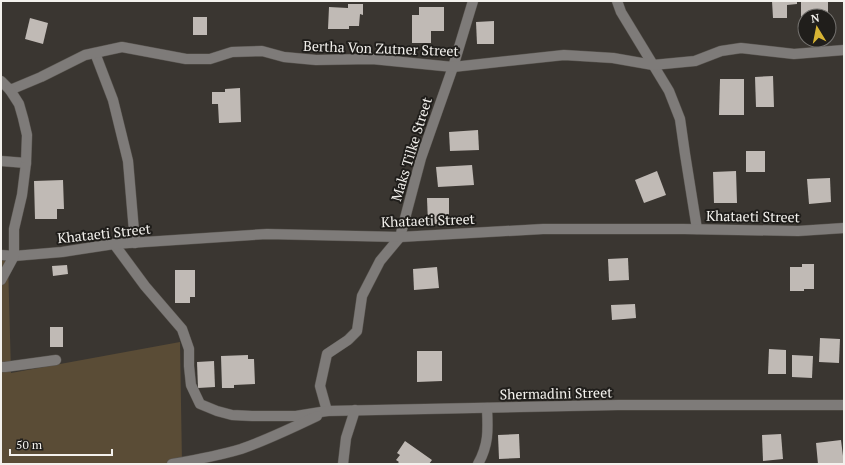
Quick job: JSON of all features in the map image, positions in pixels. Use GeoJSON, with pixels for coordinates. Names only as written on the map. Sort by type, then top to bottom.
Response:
{"type":"FeatureCollection","features":[{"type":"Feature","properties":{"kind":"street","name":"Maks Tilke Street"},"geometry":{"type":"LineString","coordinates":[[327,411],[320,386],[327,354],[348,340],[357,331],[362,296],[380,261],[400,237],[421,158],[453,67],[473,1]]}},
{"type":"Feature","properties":{"kind":"street"},"geometry":{"type":"LineString","coordinates":[[617,1],[621,12],[669,91],[680,119],[697,229]]}},
{"type":"Feature","properties":{"kind":"street","name":"Bertha Von Zutner Street"},"geometry":{"type":"LineString","coordinates":[[10,90],[41,77],[85,55],[122,47],[186,59],[210,59],[232,52],[262,51],[284,57],[316,60],[372,59],[453,67],[564,55],[613,58],[654,65],[695,61],[721,51],[741,48],[794,54],[844,50]]}},
{"type":"Feature","properties":{"kind":"street"},"geometry":{"type":"LineString","coordinates":[[95,53],[113,100],[128,161],[135,243]]}},
{"type":"Feature","properties":{"kind":"street"},"geometry":{"type":"LineString","coordinates":[[1,81],[10,90],[19,104],[27,135],[26,163],[22,195],[14,229],[14,256],[1,280]]}},
{"type":"Feature","properties":{"kind":"street"},"geometry":{"type":"LineString","coordinates":[[1,161],[26,163]]}},
{"type":"Feature","properties":{"kind":"street","name":"Khataeti Street"},"geometry":{"type":"LineString","coordinates":[[1,255],[14,256],[62,252],[114,244],[267,234],[400,237],[544,229],[697,229],[798,231],[844,228]]}},
{"type":"Feature","properties":{"kind":"street","name":"Shermadini Street"},"geometry":{"type":"LineString","coordinates":[[114,244],[146,286],[182,328],[189,349],[191,385],[200,404],[232,415],[296,416],[327,411],[355,410],[618,406],[844,405]]}},
{"type":"Feature","properties":{"kind":"street"},"geometry":{"type":"LineString","coordinates":[[1,367],[56,360]]}},
{"type":"Feature","properties":{"kind":"street"},"geometry":{"type":"LineString","coordinates":[[478,464],[483,455],[487,439],[487,408]]}},
{"type":"Feature","properties":{"kind":"street"},"geometry":{"type":"LineString","coordinates":[[343,464],[346,438],[355,410]]}},
{"type":"Feature","properties":{"kind":"street"},"geometry":{"type":"LineString","coordinates":[[172,464],[208,457],[241,448],[283,432],[327,411]]}},
{"type":"Feature","properties":{"kind":"shaded area"},"geometry":{"type":"Polygon","coordinates":[[[1,260],[8,261],[11,373],[180,342],[182,464],[1,464],[1,260]]]}},
{"type":"Feature","properties":{"kind":"building"},"geometry":{"type":"Polygon","coordinates":[[[772,1],[797,1],[797,4],[787,5],[787,18],[773,18],[772,1]]]}},
{"type":"Feature","properties":{"kind":"building"},"geometry":{"type":"Polygon","coordinates":[[[801,1],[828,1],[828,8],[801,8],[801,1]]]}},
{"type":"Feature","properties":{"kind":"building"},"geometry":{"type":"Polygon","coordinates":[[[348,4],[363,4],[363,15],[360,14],[359,26],[349,26],[349,29],[328,29],[329,7],[348,8],[348,4]]]}},
{"type":"Feature","properties":{"kind":"building"},"geometry":{"type":"Polygon","coordinates":[[[419,7],[444,7],[444,31],[431,31],[431,43],[412,43],[412,15],[419,15],[419,7]]]}},
{"type":"Feature","properties":{"kind":"building"},"geometry":{"type":"Polygon","coordinates":[[[193,17],[207,17],[207,35],[193,35],[193,17]]]}},
{"type":"Feature","properties":{"kind":"building"},"geometry":{"type":"Polygon","coordinates":[[[30,18],[48,23],[43,44],[25,39],[30,18]]]}},
{"type":"Feature","properties":{"kind":"building"},"geometry":{"type":"Polygon","coordinates":[[[494,21],[494,44],[477,44],[476,22],[494,21]]]}},
{"type":"Feature","properties":{"kind":"building"},"geometry":{"type":"Polygon","coordinates":[[[773,76],[774,107],[756,107],[755,77],[773,76]]]}},
{"type":"Feature","properties":{"kind":"building"},"geometry":{"type":"Polygon","coordinates":[[[720,79],[744,79],[744,115],[719,115],[720,79]]]}},
{"type":"Feature","properties":{"kind":"building"},"geometry":{"type":"Polygon","coordinates":[[[240,88],[241,122],[219,123],[218,104],[212,104],[212,92],[225,92],[225,89],[240,88]]]}},
{"type":"Feature","properties":{"kind":"building"},"geometry":{"type":"Polygon","coordinates":[[[478,130],[479,150],[450,151],[449,132],[478,130]]]}},
{"type":"Feature","properties":{"kind":"building"},"geometry":{"type":"Polygon","coordinates":[[[746,151],[765,151],[765,172],[746,172],[746,151]]]}},
{"type":"Feature","properties":{"kind":"building"},"geometry":{"type":"Polygon","coordinates":[[[472,165],[474,185],[438,187],[436,167],[472,165]]]}},
{"type":"Feature","properties":{"kind":"building"},"geometry":{"type":"Polygon","coordinates":[[[657,171],[666,195],[644,203],[635,180],[657,171]]]}},
{"type":"Feature","properties":{"kind":"building"},"geometry":{"type":"Polygon","coordinates":[[[736,171],[737,203],[714,203],[713,172],[736,171]]]}},
{"type":"Feature","properties":{"kind":"building"},"geometry":{"type":"Polygon","coordinates":[[[830,178],[831,202],[809,204],[807,179],[830,178]]]}},
{"type":"Feature","properties":{"kind":"building"},"geometry":{"type":"Polygon","coordinates":[[[63,180],[64,209],[57,209],[57,219],[35,219],[34,181],[63,180]]]}},
{"type":"Feature","properties":{"kind":"building"},"geometry":{"type":"Polygon","coordinates":[[[427,198],[449,198],[449,224],[428,224],[427,198]]]}},
{"type":"Feature","properties":{"kind":"building"},"geometry":{"type":"Polygon","coordinates":[[[628,258],[629,280],[609,281],[608,259],[628,258]]]}},
{"type":"Feature","properties":{"kind":"building"},"geometry":{"type":"Polygon","coordinates":[[[802,264],[814,264],[814,289],[790,291],[790,267],[802,267],[802,264]]]}},
{"type":"Feature","properties":{"kind":"building"},"geometry":{"type":"Polygon","coordinates":[[[67,265],[68,274],[53,276],[52,266],[67,265]]]}},
{"type":"Feature","properties":{"kind":"building"},"geometry":{"type":"Polygon","coordinates":[[[437,267],[439,288],[414,290],[413,269],[437,267]]]}},
{"type":"Feature","properties":{"kind":"building"},"geometry":{"type":"Polygon","coordinates":[[[175,270],[195,270],[195,297],[190,297],[190,303],[175,303],[175,270]]]}},
{"type":"Feature","properties":{"kind":"building"},"geometry":{"type":"Polygon","coordinates":[[[635,304],[636,318],[612,320],[611,305],[635,304]]]}},
{"type":"Feature","properties":{"kind":"building"},"geometry":{"type":"Polygon","coordinates":[[[50,327],[63,327],[63,347],[50,347],[50,327]]]}},
{"type":"Feature","properties":{"kind":"building"},"geometry":{"type":"Polygon","coordinates":[[[820,338],[840,339],[839,363],[819,362],[820,338]]]}},
{"type":"Feature","properties":{"kind":"building"},"geometry":{"type":"Polygon","coordinates":[[[769,349],[786,350],[786,374],[768,374],[769,349]]]}},
{"type":"Feature","properties":{"kind":"building"},"geometry":{"type":"Polygon","coordinates":[[[417,351],[442,351],[442,381],[417,382],[417,351]]]}},
{"type":"Feature","properties":{"kind":"building"},"geometry":{"type":"Polygon","coordinates":[[[248,355],[248,359],[254,359],[255,384],[234,385],[234,388],[222,388],[221,356],[248,355]]]}},
{"type":"Feature","properties":{"kind":"building"},"geometry":{"type":"Polygon","coordinates":[[[792,355],[813,356],[812,378],[792,377],[792,355]]]}},
{"type":"Feature","properties":{"kind":"building"},"geometry":{"type":"Polygon","coordinates":[[[214,361],[215,387],[198,388],[197,362],[214,361]]]}},
{"type":"Feature","properties":{"kind":"building"},"geometry":{"type":"Polygon","coordinates":[[[519,434],[520,458],[499,459],[498,435],[519,434]]]}},
{"type":"Feature","properties":{"kind":"building"},"geometry":{"type":"Polygon","coordinates":[[[781,434],[783,459],[763,461],[762,435],[781,434]]]}},
{"type":"Feature","properties":{"kind":"building"},"geometry":{"type":"Polygon","coordinates":[[[841,440],[844,464],[818,464],[816,443],[841,440]]]}},
{"type":"Feature","properties":{"kind":"building"},"geometry":{"type":"Polygon","coordinates":[[[405,441],[432,460],[429,464],[397,464],[399,462],[396,460],[400,455],[397,453],[405,441]]]}}]}
